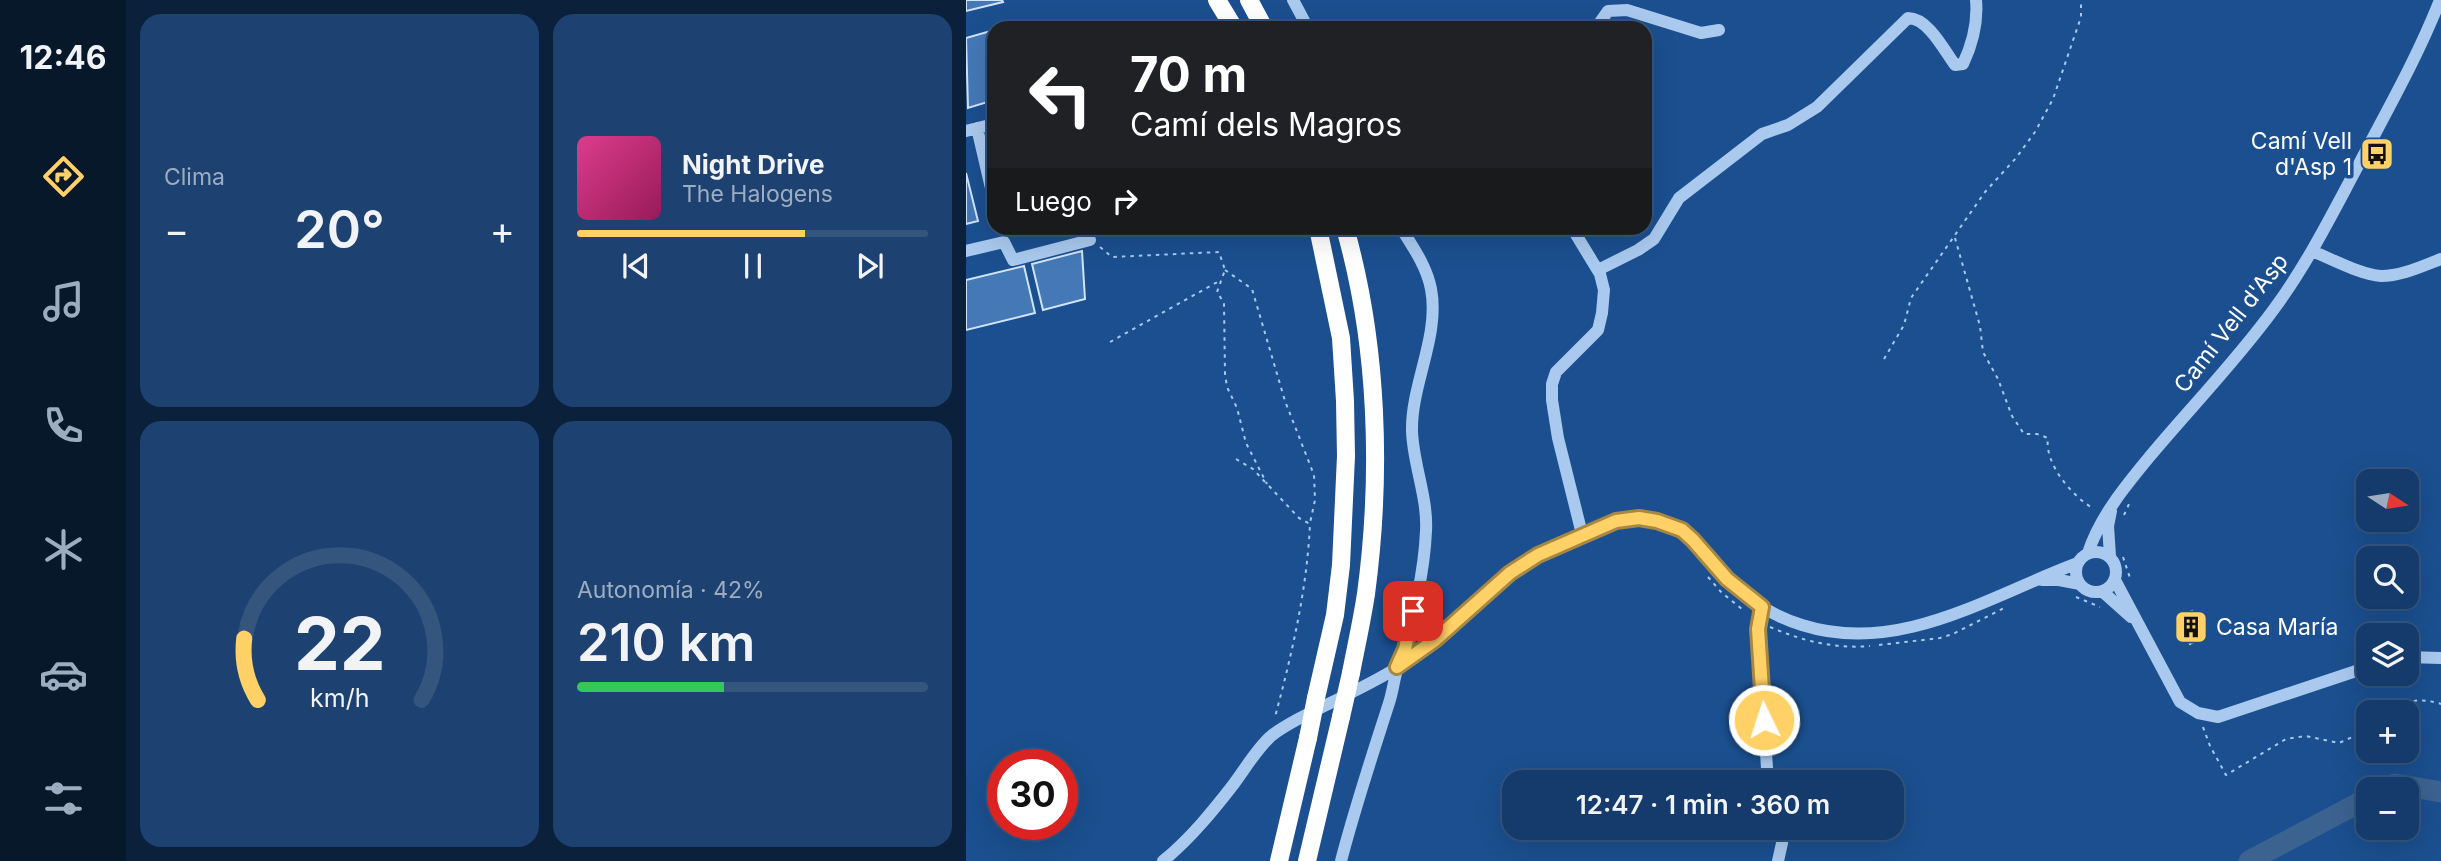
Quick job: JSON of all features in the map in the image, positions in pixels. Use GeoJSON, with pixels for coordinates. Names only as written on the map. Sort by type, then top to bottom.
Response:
{"type":"FeatureCollection","features":[{"type":"Feature","properties":{"kind":"highway"},"geometry":{"type":"LineString","coordinates":[[1217,0],[1230,21]]}},
{"type":"Feature","properties":{"kind":"highway"},"geometry":{"type":"LineString","coordinates":[[1249,0],[1260,21]]}},
{"type":"Feature","properties":{"kind":"highway"},"geometry":{"type":"LineString","coordinates":[[1279,861],[1335,615],[1341,565],[1346,456],[1341,338],[1319,235]]}},
{"type":"Feature","properties":{"kind":"highway"},"geometry":{"type":"LineString","coordinates":[[1307,861],[1351,673],[1366,595],[1372,535],[1373,397],[1366,326],[1356,265],[1347,235]]}},
{"type":"Feature","properties":{"kind":"street"},"geometry":{"type":"LineString","coordinates":[[1293,0],[1304,21]]}},
{"type":"Feature","properties":{"kind":"street"},"geometry":{"type":"LineString","coordinates":[[1598,270],[1654,239],[1679,198],[1762,134],[1788,125],[1817,107],[1908,18],[1915,18],[1923,23],[1955,65],[1963,64],[1975,26],[1976,0]]}},
{"type":"Feature","properties":{"kind":"street","name":"Camí Vell d'Asp"},"geometry":{"type":"LineString","coordinates":[[2088,552],[2101,523],[2140,468],[2274,309],[2312,251],[2424,40],[2440,0]]}},
{"type":"Feature","properties":{"kind":"street"},"geometry":{"type":"LineString","coordinates":[[1601,21],[1608,11],[1616,9],[1654,17],[1701,33],[1719,30]]}},
{"type":"Feature","properties":{"kind":"street"},"geometry":{"type":"LineString","coordinates":[[971,129],[987,179]]}},
{"type":"Feature","properties":{"kind":"street"},"geometry":{"type":"LineString","coordinates":[[1002,235],[1013,260],[1090,240]]}},
{"type":"Feature","properties":{"kind":"street"},"geometry":{"type":"LineString","coordinates":[[1341,861],[1359,791],[1407,640],[1427,530],[1412,432],[1418,380],[1433,312],[1431,288],[1420,258],[1405,235]]}},
{"type":"Feature","properties":{"kind":"street"},"geometry":{"type":"LineString","coordinates":[[1576,235],[1598,270],[1604,290],[1602,313],[1598,330],[1556,372],[1552,384],[1558,438],[1583,534]]}},
{"type":"Feature","properties":{"kind":"street"},"geometry":{"type":"LineString","coordinates":[[966,251],[1004,242]]}},
{"type":"Feature","properties":{"kind":"street"},"geometry":{"type":"LineString","coordinates":[[2312,251],[2370,274],[2383,276],[2406,272],[2441,259]]}},
{"type":"Feature","properties":{"kind":"street"},"geometry":{"type":"LineString","coordinates":[[2109,513],[2108,526],[2116,556],[2115,580],[2123,604],[2138,623],[2180,702],[2198,713],[2218,717],[2356,671]]}},
{"type":"Feature","properties":{"kind":"street"},"geometry":{"type":"LineString","coordinates":[[1163,861],[1211,813],[1270,738],[1288,724],[1397,667],[1435,640],[1510,573],[1538,555],[1616,521],[1639,518],[1670,524],[1693,540],[1727,579],[1762,607],[1791,621],[1836,634],[1884,632],[1946,617],[2078,564]]}},
{"type":"Feature","properties":{"kind":"street"},"geometry":{"type":"LineString","coordinates":[[2076,589],[2080,558],[2088,552],[2116,556]]}},
{"type":"Feature","properties":{"kind":"street"},"geometry":{"type":"LineString","coordinates":[[2036,581],[2059,580],[2076,589],[2103,592],[2123,604]]}},
{"type":"Feature","properties":{"kind":"street"},"geometry":{"type":"LineString","coordinates":[[2103,592],[2115,580]]}},
{"type":"Feature","properties":{"kind":"street"},"geometry":{"type":"LineString","coordinates":[[1762,607],[1758,629],[1768,770]]}},
{"type":"Feature","properties":{"kind":"street"},"geometry":{"type":"LineString","coordinates":[[2419,658],[2441,660]]}},
{"type":"Feature","properties":{"kind":"street"},"geometry":{"type":"LineString","coordinates":[[1778,861],[1782,840]]}},
{"type":"Feature","properties":{"kind":"path"},"geometry":{"type":"LineString","coordinates":[[1884,359],[1904,326],[1911,298],[1985,192],[2035,132],[2053,99],[2081,16],[2081,0]]}},
{"type":"Feature","properties":{"kind":"path"},"geometry":{"type":"LineString","coordinates":[[1955,237],[1980,327],[1983,352],[1998,379],[2012,416],[2024,434],[2037,434],[2048,439],[2046,447],[2063,483],[2076,493],[2080,501],[2109,513]]}},
{"type":"Feature","properties":{"kind":"path"},"geometry":{"type":"LineString","coordinates":[[1090,240],[1112,257],[1219,253],[1225,270],[1252,289],[1285,401],[1314,475],[1315,500],[1310,524],[1308,561],[1293,649],[1270,738]]}},
{"type":"Feature","properties":{"kind":"path"},"geometry":{"type":"LineString","coordinates":[[1225,270],[1217,292],[1224,303],[1227,387],[1237,408],[1246,443],[1268,484]]}},
{"type":"Feature","properties":{"kind":"path"},"geometry":{"type":"LineString","coordinates":[[1110,342],[1222,280]]}},
{"type":"Feature","properties":{"kind":"path"},"geometry":{"type":"LineString","coordinates":[[1236,460],[1252,469],[1299,518],[1310,524]]}},
{"type":"Feature","properties":{"kind":"path"},"geometry":{"type":"LineString","coordinates":[[2122,520],[2129,503]]}},
{"type":"Feature","properties":{"kind":"path"},"geometry":{"type":"LineString","coordinates":[[2076,589],[2095,606],[2109,609],[2123,604],[2131,596],[2132,587],[2116,556]]}},
{"type":"Feature","properties":{"kind":"path"},"geometry":{"type":"LineString","coordinates":[[1704,572],[1732,602],[1759,621],[1822,644],[1858,647],[1940,638],[2008,607]]}},
{"type":"Feature","properties":{"kind":"path"},"geometry":{"type":"LineString","coordinates":[[2419,701],[2441,704]]}},
{"type":"Feature","properties":{"kind":"path"},"geometry":{"type":"LineString","coordinates":[[2198,713],[2210,746],[2226,775],[2286,739],[2306,736],[2339,743],[2356,735]]}},
{"type":"Feature","properties":{"kind":"building"},"geometry":{"type":"Polygon","coordinates":[[[966,0],[1002,0],[1003,2],[966,11],[966,0]]]}},
{"type":"Feature","properties":{"kind":"building"},"geometry":{"type":"Polygon","coordinates":[[[987,32],[987,102],[968,108],[966,38],[987,32]]]}},
{"type":"Feature","properties":{"kind":"building"},"geometry":{"type":"Polygon","coordinates":[[[966,173],[978,221],[966,224],[966,173]]]}},
{"type":"Feature","properties":{"kind":"building"},"geometry":{"type":"Polygon","coordinates":[[[1082,251],[1085,299],[1043,310],[1032,264],[1082,251]]]}},
{"type":"Feature","properties":{"kind":"building"},"geometry":{"type":"Polygon","coordinates":[[[1024,266],[1035,313],[966,330],[966,280],[1024,266]]]}},
{"type":"Feature","properties":{"kind":"building","name":"Casa María"},"geometry":{"type":"Polygon","coordinates":[[[2192,611],[2205,636],[2190,644],[2177,618],[2192,611]]]}},
{"type":"Feature","properties":{"kind":"waterway"},"geometry":{"type":"LineString","coordinates":[[2419,788],[2441,792]]}},
{"type":"Feature","properties":{"kind":"waterway"},"geometry":{"type":"LineString","coordinates":[[2249,861],[2356,804]]}},
{"type":"Feature","properties":{"kind":"place","name":"Camí Vell d'Asp 1"},"geometry":{"type":"Point","coordinates":[2377,154]}},
{"type":"Feature","properties":{"kind":"place","name":"Casa María"},"geometry":{"type":"Point","coordinates":[2191,627]}},
{"type":"Feature","properties":{"kind":"route"},"geometry":{"type":"LineString","coordinates":[[1413,611],[1405,649],[1397,667],[1435,640],[1510,573],[1538,555],[1616,521],[1639,518],[1670,524],[1693,540],[1740,592],[1762,607],[1758,629],[1764,720]]}}]}
